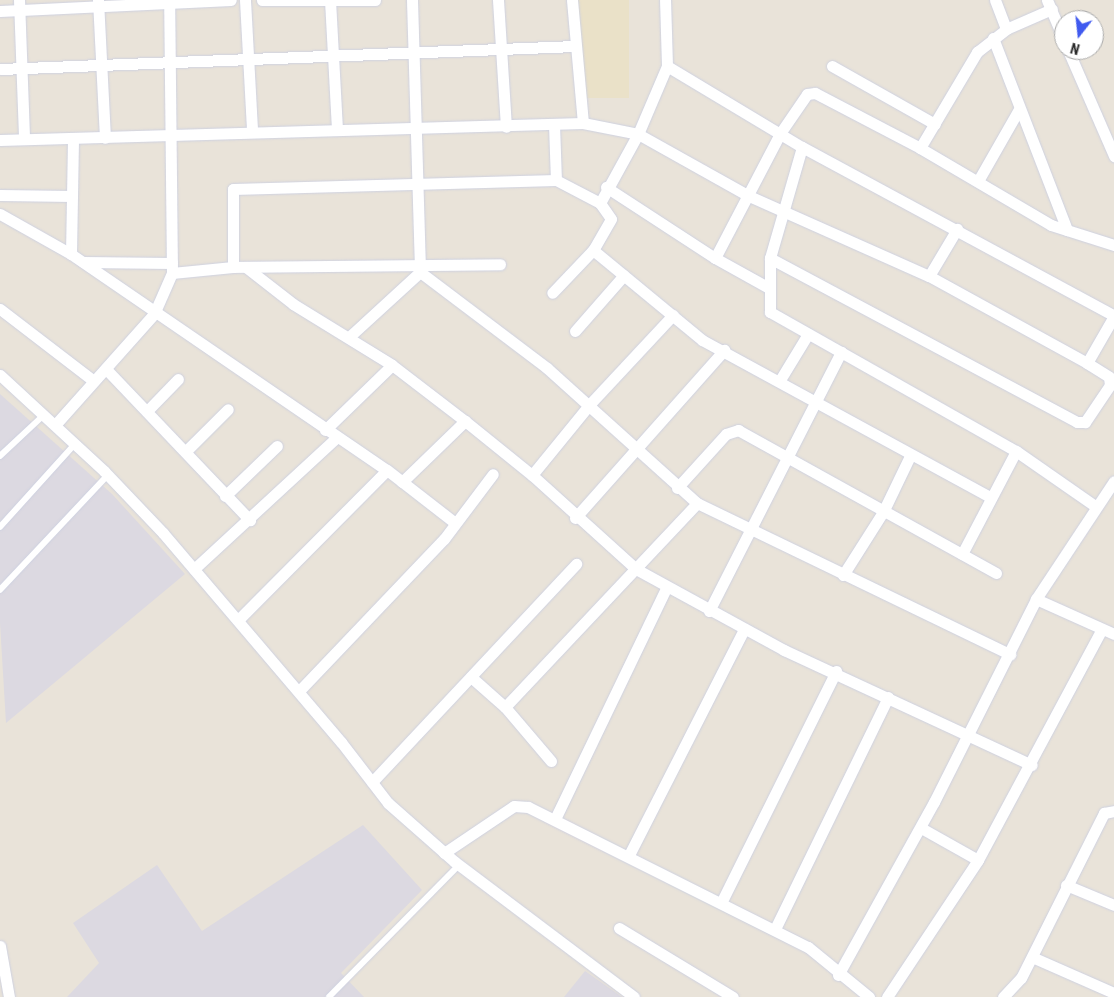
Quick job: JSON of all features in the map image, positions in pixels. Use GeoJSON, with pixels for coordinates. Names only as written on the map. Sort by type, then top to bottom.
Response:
{"type":"FeatureCollection","features":[{"type":"Feature","properties":{"kind":"street"},"geometry":{"type":"LineString","coordinates":[[0,11],[20,5],[231,0]]}},
{"type":"Feature","properties":{"kind":"street"},"geometry":{"type":"LineString","coordinates":[[245,0],[246,59],[252,131]]}},
{"type":"Feature","properties":{"kind":"street"},"geometry":{"type":"LineString","coordinates":[[262,0],[375,0]]}},
{"type":"Feature","properties":{"kind":"street"},"geometry":{"type":"LineString","coordinates":[[349,336],[419,268],[419,183],[415,128],[412,0]]}},
{"type":"Feature","properties":{"kind":"street"},"geometry":{"type":"LineString","coordinates":[[498,0],[506,127]]}},
{"type":"Feature","properties":{"kind":"street"},"geometry":{"type":"LineString","coordinates":[[572,0],[583,123]]}},
{"type":"Feature","properties":{"kind":"street"},"geometry":{"type":"LineString","coordinates":[[600,204],[606,188],[638,134],[667,66],[666,0]]}},
{"type":"Feature","properties":{"kind":"street"},"geometry":{"type":"LineString","coordinates":[[995,0],[1006,29]]}},
{"type":"Feature","properties":{"kind":"street"},"geometry":{"type":"LineString","coordinates":[[55,425],[154,314],[172,268],[169,1]]}},
{"type":"Feature","properties":{"kind":"street"},"geometry":{"type":"LineString","coordinates":[[330,1],[337,129]]}},
{"type":"Feature","properties":{"kind":"street"},"geometry":{"type":"LineString","coordinates":[[99,2],[105,138]]}},
{"type":"Feature","properties":{"kind":"street"},"geometry":{"type":"LineString","coordinates":[[20,5],[24,138]]}},
{"type":"Feature","properties":{"kind":"street"},"geometry":{"type":"LineString","coordinates":[[920,148],[977,52],[1006,29],[1050,5]]}},
{"type":"Feature","properties":{"kind":"street"},"geometry":{"type":"LineString","coordinates":[[993,38],[1066,230]]}},
{"type":"Feature","properties":{"kind":"street"},"geometry":{"type":"LineString","coordinates":[[0,69],[575,46]]}},
{"type":"Feature","properties":{"kind":"street"},"geometry":{"type":"LineString","coordinates":[[1072,60],[1114,156]]}},
{"type":"Feature","properties":{"kind":"street"},"geometry":{"type":"LineString","coordinates":[[667,66],[781,132],[802,147],[957,229],[1114,316],[1087,363]]}},
{"type":"Feature","properties":{"kind":"street"},"geometry":{"type":"LineString","coordinates":[[832,66],[935,124]]}},
{"type":"Feature","properties":{"kind":"street"},"geometry":{"type":"LineString","coordinates":[[715,258],[781,132],[807,94],[815,93],[920,148],[978,181],[1035,217],[1066,230],[1114,245]]}},
{"type":"Feature","properties":{"kind":"street"},"geometry":{"type":"LineString","coordinates":[[978,181],[1019,109]]}},
{"type":"Feature","properties":{"kind":"street"},"geometry":{"type":"LineString","coordinates":[[0,140],[24,138],[73,140],[252,131],[506,127],[583,123],[638,134],[749,196],[782,209],[929,276],[1087,363],[1111,381],[1082,423],[770,258]]}},
{"type":"Feature","properties":{"kind":"street"},"geometry":{"type":"LineString","coordinates":[[554,124],[556,180]]}},
{"type":"Feature","properties":{"kind":"street"},"geometry":{"type":"LineString","coordinates":[[71,254],[73,140]]}},
{"type":"Feature","properties":{"kind":"street"},"geometry":{"type":"LineString","coordinates":[[802,147],[782,209],[770,258],[767,287],[770,312],[1016,452],[1095,506]]}},
{"type":"Feature","properties":{"kind":"street"},"geometry":{"type":"LineString","coordinates":[[233,267],[233,189],[556,180],[600,204],[612,219],[593,250],[552,292]]}},
{"type":"Feature","properties":{"kind":"street"},"geometry":{"type":"LineString","coordinates":[[606,188],[715,258],[767,287]]}},
{"type":"Feature","properties":{"kind":"street"},"geometry":{"type":"LineString","coordinates":[[0,195],[72,196]]}},
{"type":"Feature","properties":{"kind":"street"},"geometry":{"type":"LineString","coordinates":[[0,214],[83,262],[154,314],[387,470],[455,523]]}},
{"type":"Feature","properties":{"kind":"street"},"geometry":{"type":"LineString","coordinates":[[929,276],[957,229]]}},
{"type":"Feature","properties":{"kind":"street"},"geometry":{"type":"LineString","coordinates":[[593,250],[673,315],[694,335],[818,401],[910,456],[990,497]]}},
{"type":"Feature","properties":{"kind":"street"},"geometry":{"type":"LineString","coordinates":[[83,262],[172,268],[419,268],[500,264]]}},
{"type":"Feature","properties":{"kind":"street"},"geometry":{"type":"LineString","coordinates":[[248,268],[293,304],[349,336],[392,365],[465,421],[532,475],[575,518],[636,569],[666,588],[744,629],[1032,765]]}},
{"type":"Feature","properties":{"kind":"street"},"geometry":{"type":"LineString","coordinates":[[419,268],[547,368],[677,488],[697,503],[749,527],[843,576],[1010,654]]}},
{"type":"Feature","properties":{"kind":"street"},"geometry":{"type":"LineString","coordinates":[[575,331],[624,275]]}},
{"type":"Feature","properties":{"kind":"street"},"geometry":{"type":"LineString","coordinates":[[2,314],[94,381]]}},
{"type":"Feature","properties":{"kind":"street"},"geometry":{"type":"LineString","coordinates":[[532,475],[589,405],[673,315]]}},
{"type":"Feature","properties":{"kind":"street"},"geometry":{"type":"LineString","coordinates":[[780,380],[808,334]]}},
{"type":"Feature","properties":{"kind":"street"},"geometry":{"type":"LineString","coordinates":[[575,518],[724,350]]}},
{"type":"Feature","properties":{"kind":"street"},"geometry":{"type":"LineString","coordinates":[[709,611],[749,527],[818,401],[841,352]]}},
{"type":"Feature","properties":{"kind":"street"},"geometry":{"type":"LineString","coordinates":[[325,430],[392,365]]}},
{"type":"Feature","properties":{"kind":"street"},"geometry":{"type":"LineString","coordinates":[[106,369],[148,410],[225,496],[250,520]]}},
{"type":"Feature","properties":{"kind":"street"},"geometry":{"type":"LineString","coordinates":[[0,375],[108,475],[194,569],[299,691],[388,803],[459,865],[634,997]]}},
{"type":"Feature","properties":{"kind":"street"},"geometry":{"type":"LineString","coordinates":[[148,410],[178,380]]}},
{"type":"Feature","properties":{"kind":"street"},"geometry":{"type":"LineString","coordinates":[[186,451],[228,409]]}},
{"type":"Feature","properties":{"kind":"street"},"geometry":{"type":"LineString","coordinates":[[402,482],[465,421]]}},
{"type":"Feature","properties":{"kind":"street"},"geometry":{"type":"LineString","coordinates":[[677,488],[732,429],[996,573]]}},
{"type":"Feature","properties":{"kind":"street"},"geometry":{"type":"LineString","coordinates":[[194,569],[250,520],[337,438]]}},
{"type":"Feature","properties":{"kind":"street"},"geometry":{"type":"LineString","coordinates":[[225,496],[278,446]]}},
{"type":"Feature","properties":{"kind":"street"},"geometry":{"type":"LineString","coordinates":[[962,554],[990,497],[1016,452]]}},
{"type":"Feature","properties":{"kind":"street"},"geometry":{"type":"LineString","coordinates":[[843,576],[883,512],[910,456]]}},
{"type":"Feature","properties":{"kind":"street"},"geometry":{"type":"LineString","coordinates":[[238,620],[387,470]]}},
{"type":"Feature","properties":{"kind":"street"},"geometry":{"type":"LineString","coordinates":[[299,691],[455,523],[493,474]]}},
{"type":"Feature","properties":{"kind":"street"},"geometry":{"type":"LineString","coordinates":[[838,975],[920,828],[1010,654],[1036,599],[1095,506],[1114,481]]}},
{"type":"Feature","properties":{"kind":"street"},"geometry":{"type":"LineString","coordinates":[[506,707],[697,503]]}},
{"type":"Feature","properties":{"kind":"street"},"geometry":{"type":"LineString","coordinates":[[372,782],[576,564]]}},
{"type":"Feature","properties":{"kind":"street"},"geometry":{"type":"LineString","coordinates":[[555,820],[666,588]]}},
{"type":"Feature","properties":{"kind":"street"},"geometry":{"type":"LineString","coordinates":[[1036,599],[1114,634]]}},
{"type":"Feature","properties":{"kind":"street"},"geometry":{"type":"LineString","coordinates":[[629,855],[744,629]]}},
{"type":"Feature","properties":{"kind":"street"},"geometry":{"type":"LineString","coordinates":[[887,997],[978,860],[1032,765],[1102,629]]}},
{"type":"Feature","properties":{"kind":"street"},"geometry":{"type":"LineString","coordinates":[[721,903],[836,671]]}},
{"type":"Feature","properties":{"kind":"street"},"geometry":{"type":"LineString","coordinates":[[471,676],[506,707],[552,761]]}},
{"type":"Feature","properties":{"kind":"street"},"geometry":{"type":"LineString","coordinates":[[775,929],[888,697]]}},
{"type":"Feature","properties":{"kind":"street"},"geometry":{"type":"LineString","coordinates":[[444,853],[514,806],[528,807],[629,855],[775,929],[819,955],[838,975],[869,997]]}},
{"type":"Feature","properties":{"kind":"street"},"geometry":{"type":"LineString","coordinates":[[1003,997],[1021,978],[1066,885],[1104,813],[1114,811]]}},
{"type":"Feature","properties":{"kind":"street"},"geometry":{"type":"LineString","coordinates":[[920,828],[978,860]]}},
{"type":"Feature","properties":{"kind":"street"},"geometry":{"type":"LineString","coordinates":[[1066,885],[1114,905]]}},
{"type":"Feature","properties":{"kind":"street"},"geometry":{"type":"LineString","coordinates":[[619,928],[733,997]]}},
{"type":"Feature","properties":{"kind":"street"},"geometry":{"type":"LineString","coordinates":[[0,946],[9,997]]}},
{"type":"Feature","properties":{"kind":"street"},"geometry":{"type":"LineString","coordinates":[[1032,957],[1114,993]]}},
{"type":"Feature","properties":{"kind":"lane"},"geometry":{"type":"LineString","coordinates":[[0,456],[44,415]]}},
{"type":"Feature","properties":{"kind":"lane"},"geometry":{"type":"LineString","coordinates":[[0,527],[75,444]]}},
{"type":"Feature","properties":{"kind":"lane"},"geometry":{"type":"LineString","coordinates":[[0,590],[108,475]]}},
{"type":"Feature","properties":{"kind":"lane"},"geometry":{"type":"LineString","coordinates":[[329,997],[459,865]]}},
{"type":"Feature","properties":{"kind":"shaded area"},"geometry":{"type":"Polygon","coordinates":[[[578,0],[629,0],[629,98],[578,98],[578,0]]]}},
{"type":"Feature","properties":{"kind":"shaded area"},"geometry":{"type":"Polygon","coordinates":[[[0,394],[112,494],[185,574],[6,723],[0,623],[0,394]]]}},
{"type":"Feature","properties":{"kind":"shaded area"},"geometry":{"type":"Polygon","coordinates":[[[363,825],[422,890],[341,973],[364,997],[67,997],[99,963],[73,923],[157,865],[202,931],[363,825]]]}},
{"type":"Feature","properties":{"kind":"shaded area"},"geometry":{"type":"Polygon","coordinates":[[[585,971],[622,997],[564,997],[585,971]]]}}]}
